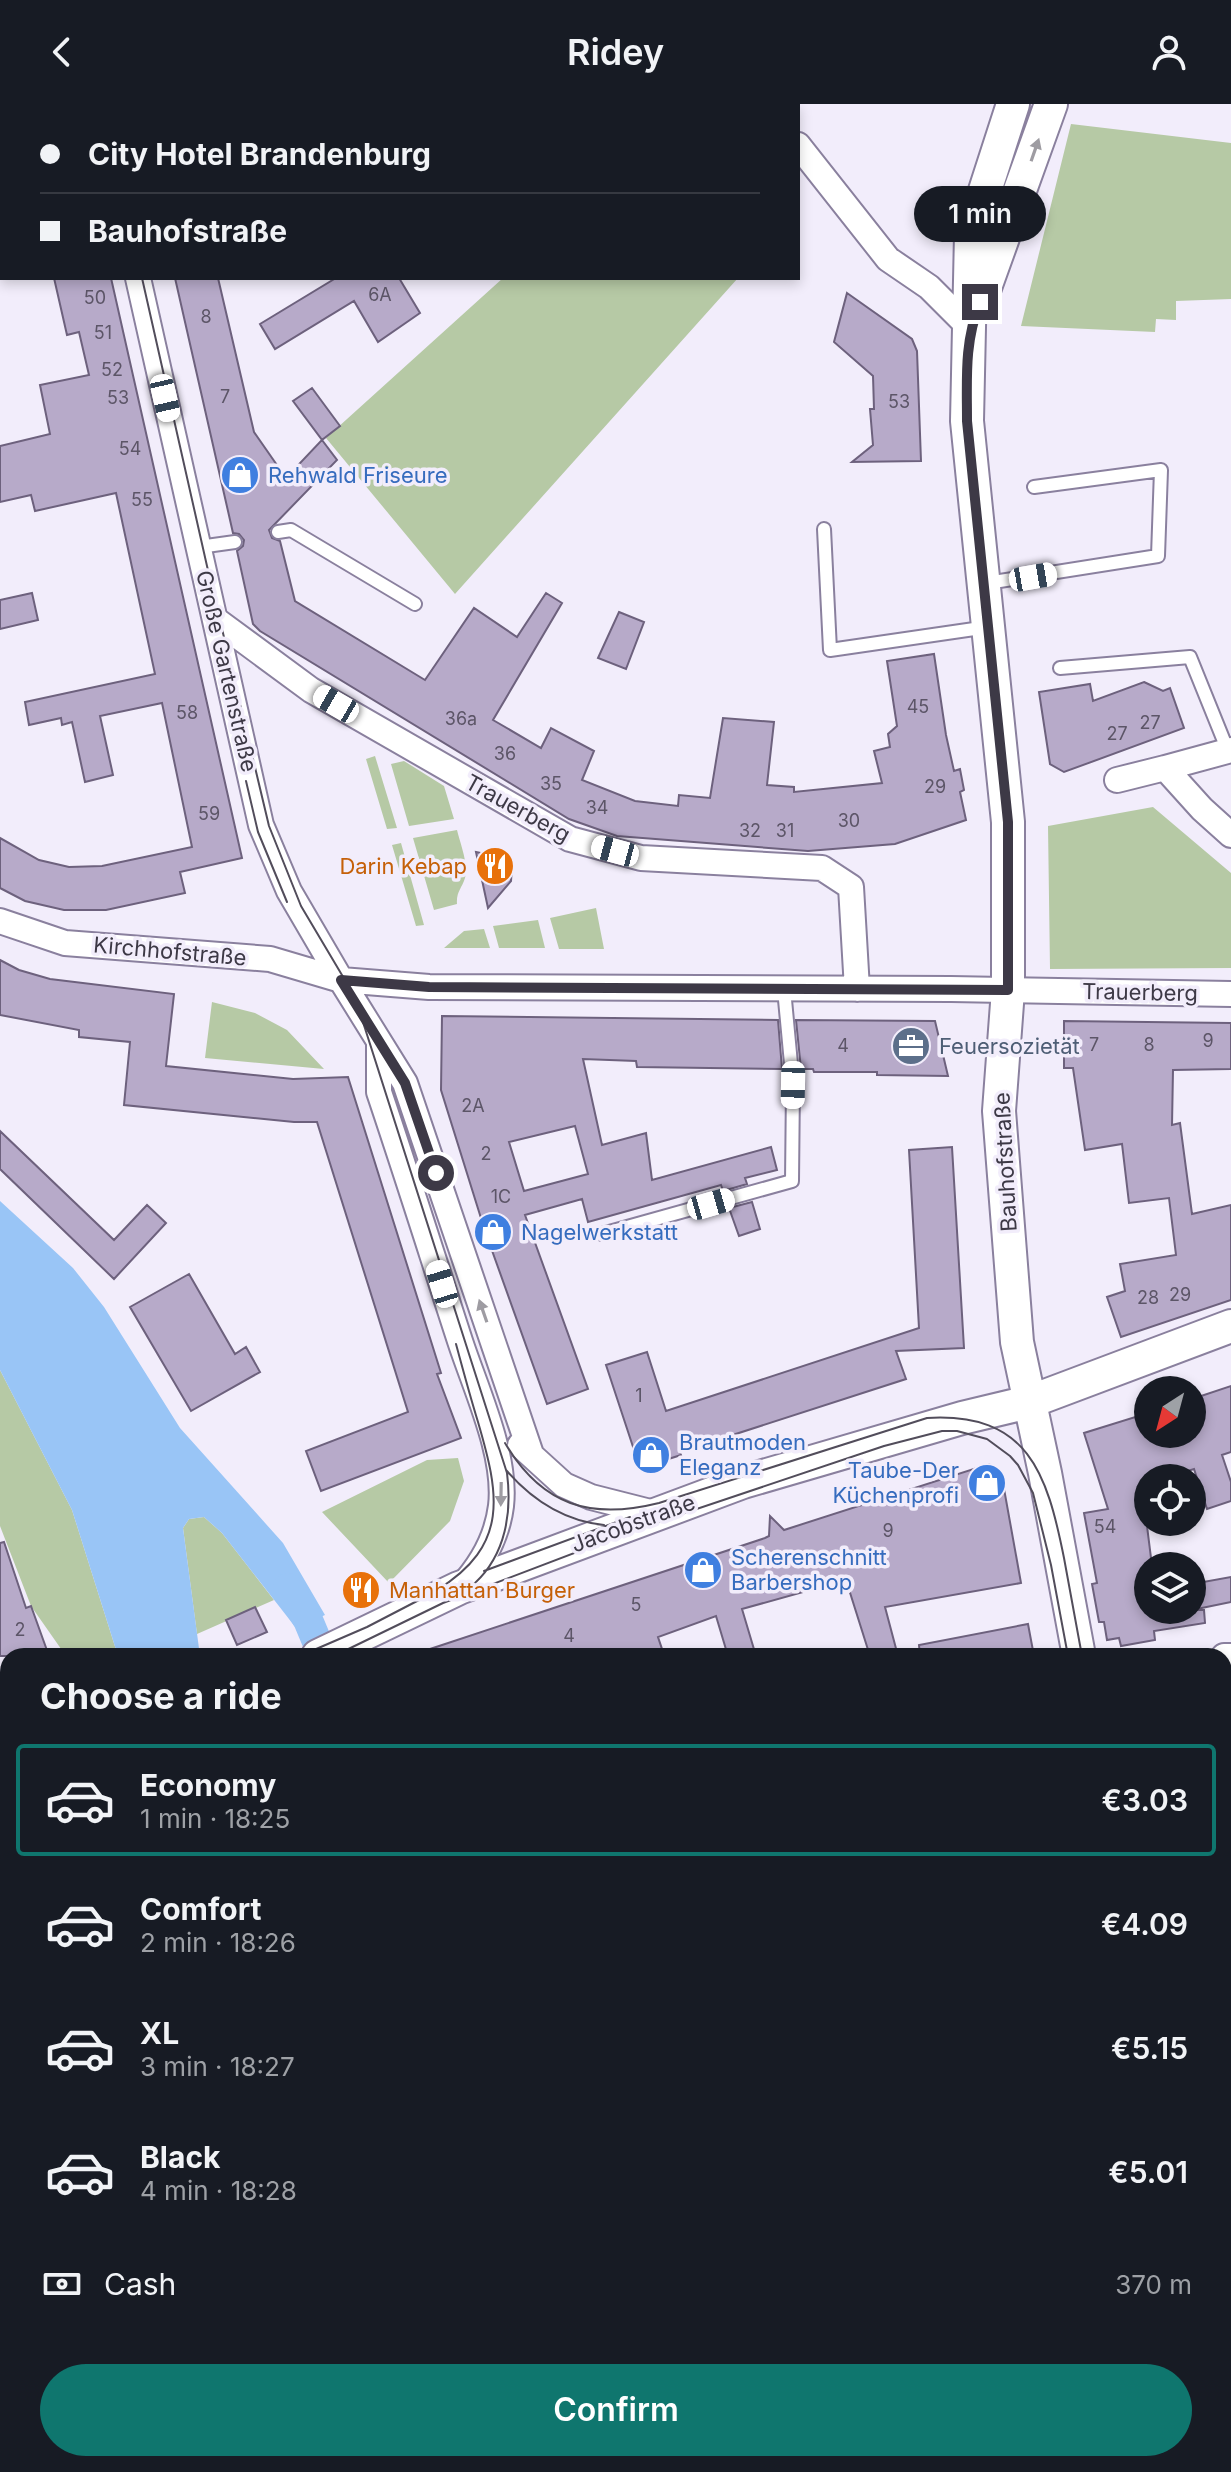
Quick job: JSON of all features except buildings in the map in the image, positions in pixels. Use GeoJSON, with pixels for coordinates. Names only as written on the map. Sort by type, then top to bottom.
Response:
{"type":"FeatureCollection","features":[{"type":"Feature","properties":{"kind":"street","name":"Bauhofstraße"},"geometry":{"type":"LineString","coordinates":[[1013,104],[971,234],[967,421],[1008,822],[1008,990],[999,1111],[1017,1342],[1077,1648]]}},
{"type":"Feature","properties":{"kind":"street","name":"Bauhofstraße"},"geometry":{"type":"LineString","coordinates":[[970,328],[1051,104]]}},
{"type":"Feature","properties":{"kind":"street"},"geometry":{"type":"LineString","coordinates":[[800,148],[888,259],[929,287],[970,328]]}},
{"type":"Feature","properties":{"kind":"street","name":"Große Gartenstraße"},"geometry":{"type":"LineString","coordinates":[[138,280],[261,825],[289,891],[405,1083],[531,1454]]}},
{"type":"Feature","properties":{"kind":"street","name":"Trauerberg"},"geometry":{"type":"LineString","coordinates":[[216,620],[311,690],[570,839],[641,858],[822,868],[858,885],[857,989]]}},
{"type":"Feature","properties":{"kind":"street"},"geometry":{"type":"LineString","coordinates":[[1117,780],[1230,750]]}},
{"type":"Feature","properties":{"kind":"street"},"geometry":{"type":"LineString","coordinates":[[1165,768],[1202,809],[1231,835]]}},
{"type":"Feature","properties":{"kind":"street","name":"Kirchhofstraße"},"geometry":{"type":"LineString","coordinates":[[0,921],[65,943],[270,959],[341,980]]}},
{"type":"Feature","properties":{"kind":"street","name":"Trauerberg"},"geometry":{"type":"LineString","coordinates":[[341,980],[429,987],[1231,994]]}},
{"type":"Feature","properties":{"kind":"street"},"geometry":{"type":"LineString","coordinates":[[379,1039],[379,1092],[486,1418],[501,1478],[496,1532],[491,1544],[459,1588]]}},
{"type":"Feature","properties":{"kind":"street","name":"Jacobstraße"},"geometry":{"type":"LineString","coordinates":[[335,1648],[459,1588],[743,1482],[962,1418],[1029,1402],[1231,1326]]}},
{"type":"Feature","properties":{"kind":"street","name":"Große Gartenstraße"},"geometry":{"type":"LineString","coordinates":[[486,1418],[564,1485],[591,1497],[658,1514]]}},
{"type":"Feature","properties":{"kind":"lane"},"geometry":{"type":"LineString","coordinates":[[984,584],[1158,556],[1161,470],[1034,487]]}},
{"type":"Feature","properties":{"kind":"lane"},"geometry":{"type":"LineString","coordinates":[[824,529],[830,650],[988,627]]}},
{"type":"Feature","properties":{"kind":"lane"},"geometry":{"type":"LineString","coordinates":[[278,532],[291,530],[415,604]]}},
{"type":"Feature","properties":{"kind":"lane"},"geometry":{"type":"LineString","coordinates":[[199,547],[235,542]]}},
{"type":"Feature","properties":{"kind":"lane"},"geometry":{"type":"LineString","coordinates":[[1060,668],[1190,657],[1230,750]]}},
{"type":"Feature","properties":{"kind":"lane"},"geometry":{"type":"LineString","coordinates":[[602,1234],[792,1181],[793,1085],[784,989]]}},
{"type":"Feature","properties":{"kind":"green space"},"geometry":{"type":"Polygon","coordinates":[[[1071,124],[1231,143],[1231,299],[1176,301],[1176,320],[1156,319],[1155,332],[1021,326],[1071,124]]]}},
{"type":"Feature","properties":{"kind":"green space"},"geometry":{"type":"Polygon","coordinates":[[[501,280],[736,280],[455,594],[326,438],[501,280]]]}},
{"type":"Feature","properties":{"kind":"green space"},"geometry":{"type":"Polygon","coordinates":[[[375,756],[397,828],[387,829],[366,759],[375,756]]]}},
{"type":"Feature","properties":{"kind":"green space"},"geometry":{"type":"Polygon","coordinates":[[[404,761],[444,786],[454,819],[409,826],[391,764],[404,761]]]}},
{"type":"Feature","properties":{"kind":"green space"},"geometry":{"type":"Polygon","coordinates":[[[1153,807],[1231,873],[1231,968],[1050,969],[1048,826],[1153,807]]]}},
{"type":"Feature","properties":{"kind":"green space"},"geometry":{"type":"Polygon","coordinates":[[[457,830],[465,861],[465,878],[457,904],[434,910],[413,838],[457,830]]]}},
{"type":"Feature","properties":{"kind":"green space"},"geometry":{"type":"Polygon","coordinates":[[[401,843],[424,925],[416,926],[392,845],[401,843]]]}},
{"type":"Feature","properties":{"kind":"green space"},"geometry":{"type":"Polygon","coordinates":[[[596,908],[604,949],[559,949],[550,918],[596,908]]]}},
{"type":"Feature","properties":{"kind":"green space"},"geometry":{"type":"Polygon","coordinates":[[[538,920],[545,948],[499,948],[493,926],[538,920]]]}},
{"type":"Feature","properties":{"kind":"green space"},"geometry":{"type":"Polygon","coordinates":[[[484,929],[490,948],[444,948],[464,931],[484,929]]]}},
{"type":"Feature","properties":{"kind":"green space"},"geometry":{"type":"Polygon","coordinates":[[[212,1002],[255,1013],[287,1030],[324,1069],[205,1058],[212,1002]]]}},
{"type":"Feature","properties":{"kind":"green space"},"geometry":{"type":"Polygon","coordinates":[[[0,1370],[72,1510],[115,1648],[60,1648],[31,1606],[0,1526],[0,1370]]]}},
{"type":"Feature","properties":{"kind":"green space"},"geometry":{"type":"Polygon","coordinates":[[[458,1458],[464,1481],[450,1521],[389,1583],[322,1512],[427,1460],[458,1458]]]}},
{"type":"Feature","properties":{"kind":"green space"},"geometry":{"type":"Polygon","coordinates":[[[204,1517],[222,1533],[274,1600],[197,1634],[183,1528],[189,1519],[204,1517]]]}},
{"type":"Feature","properties":{"kind":"water"},"geometry":{"type":"Polygon","coordinates":[[[0,1201],[73,1268],[104,1307],[180,1428],[283,1543],[325,1615],[296,1628],[222,1533],[204,1517],[189,1519],[183,1528],[199,1648],[115,1648],[72,1510],[0,1370],[0,1201]]]}},
{"type":"Feature","properties":{"kind":"waterway"},"geometry":{"type":"LineString","coordinates":[[288,1588],[308,1620],[320,1648]]}},
{"type":"Feature","properties":{"kind":"tram line"},"geometry":{"type":"LineString","coordinates":[[142,280],[269,826],[301,906],[355,997],[507,1473],[507,1517],[494,1559],[475,1583],[443,1603]]}},
{"type":"Feature","properties":{"kind":"tram line"},"geometry":{"type":"LineString","coordinates":[[246,781],[258,832],[287,902]]}},
{"type":"Feature","properties":{"kind":"tram line"},"geometry":{"type":"LineString","coordinates":[[437,1590],[461,1573],[477,1555],[488,1536],[493,1516],[491,1472],[456,1344]]}},
{"type":"Feature","properties":{"kind":"tram line"},"geometry":{"type":"LineString","coordinates":[[505,1443],[519,1464],[552,1494],[570,1503],[611,1510],[659,1503],[927,1418],[961,1419],[989,1425],[1010,1437],[1027,1454],[1050,1499],[1081,1648]]}},
{"type":"Feature","properties":{"kind":"tram line"},"geometry":{"type":"LineString","coordinates":[[350,1648],[443,1603],[640,1528],[884,1446],[942,1431],[957,1431],[987,1439],[1018,1465],[1033,1493],[1067,1648]]}},
{"type":"Feature","properties":{"kind":"tram line"},"geometry":{"type":"LineString","coordinates":[[506,1470],[527,1491],[550,1507],[576,1519],[604,1525]]}},
{"type":"Feature","properties":{"kind":"tram line"},"geometry":{"type":"LineString","coordinates":[[484,1571],[630,1517]]}},
{"type":"Feature","properties":{"kind":"tram line"},"geometry":{"type":"LineString","coordinates":[[318,1648],[446,1586]]}},
{"type":"Feature","properties":{"kind":"place","name":"Rehwald Friseure"},"geometry":{"type":"Point","coordinates":[240,475]}},
{"type":"Feature","properties":{"kind":"place","name":"Darin Kebap"},"geometry":{"type":"Point","coordinates":[495,866]}},
{"type":"Feature","properties":{"kind":"place","name":"Feuersozietät"},"geometry":{"type":"Point","coordinates":[911,1046]}},
{"type":"Feature","properties":{"kind":"place","name":"Nagelwerkstatt"},"geometry":{"type":"Point","coordinates":[493,1232]}},
{"type":"Feature","properties":{"kind":"place","name":"Brautmoden Eleganz"},"geometry":{"type":"Point","coordinates":[651,1455]}},
{"type":"Feature","properties":{"kind":"place","name":"Taube-Der Küchenprofi"},"geometry":{"type":"Point","coordinates":[987,1483]}},
{"type":"Feature","properties":{"kind":"place","name":"Scherenschnitt Barbershop"},"geometry":{"type":"Point","coordinates":[703,1570]}},
{"type":"Feature","properties":{"kind":"place","name":"Manhattan Burger"},"geometry":{"type":"Point","coordinates":[361,1590]}},
{"type":"Feature","properties":{"kind":"route"},"geometry":{"type":"LineString","coordinates":[[436,1173],[405,1083],[341,980],[429,987],[1008,990],[1008,822],[967,421],[967,354],[970,328],[980,302]]}}]}
